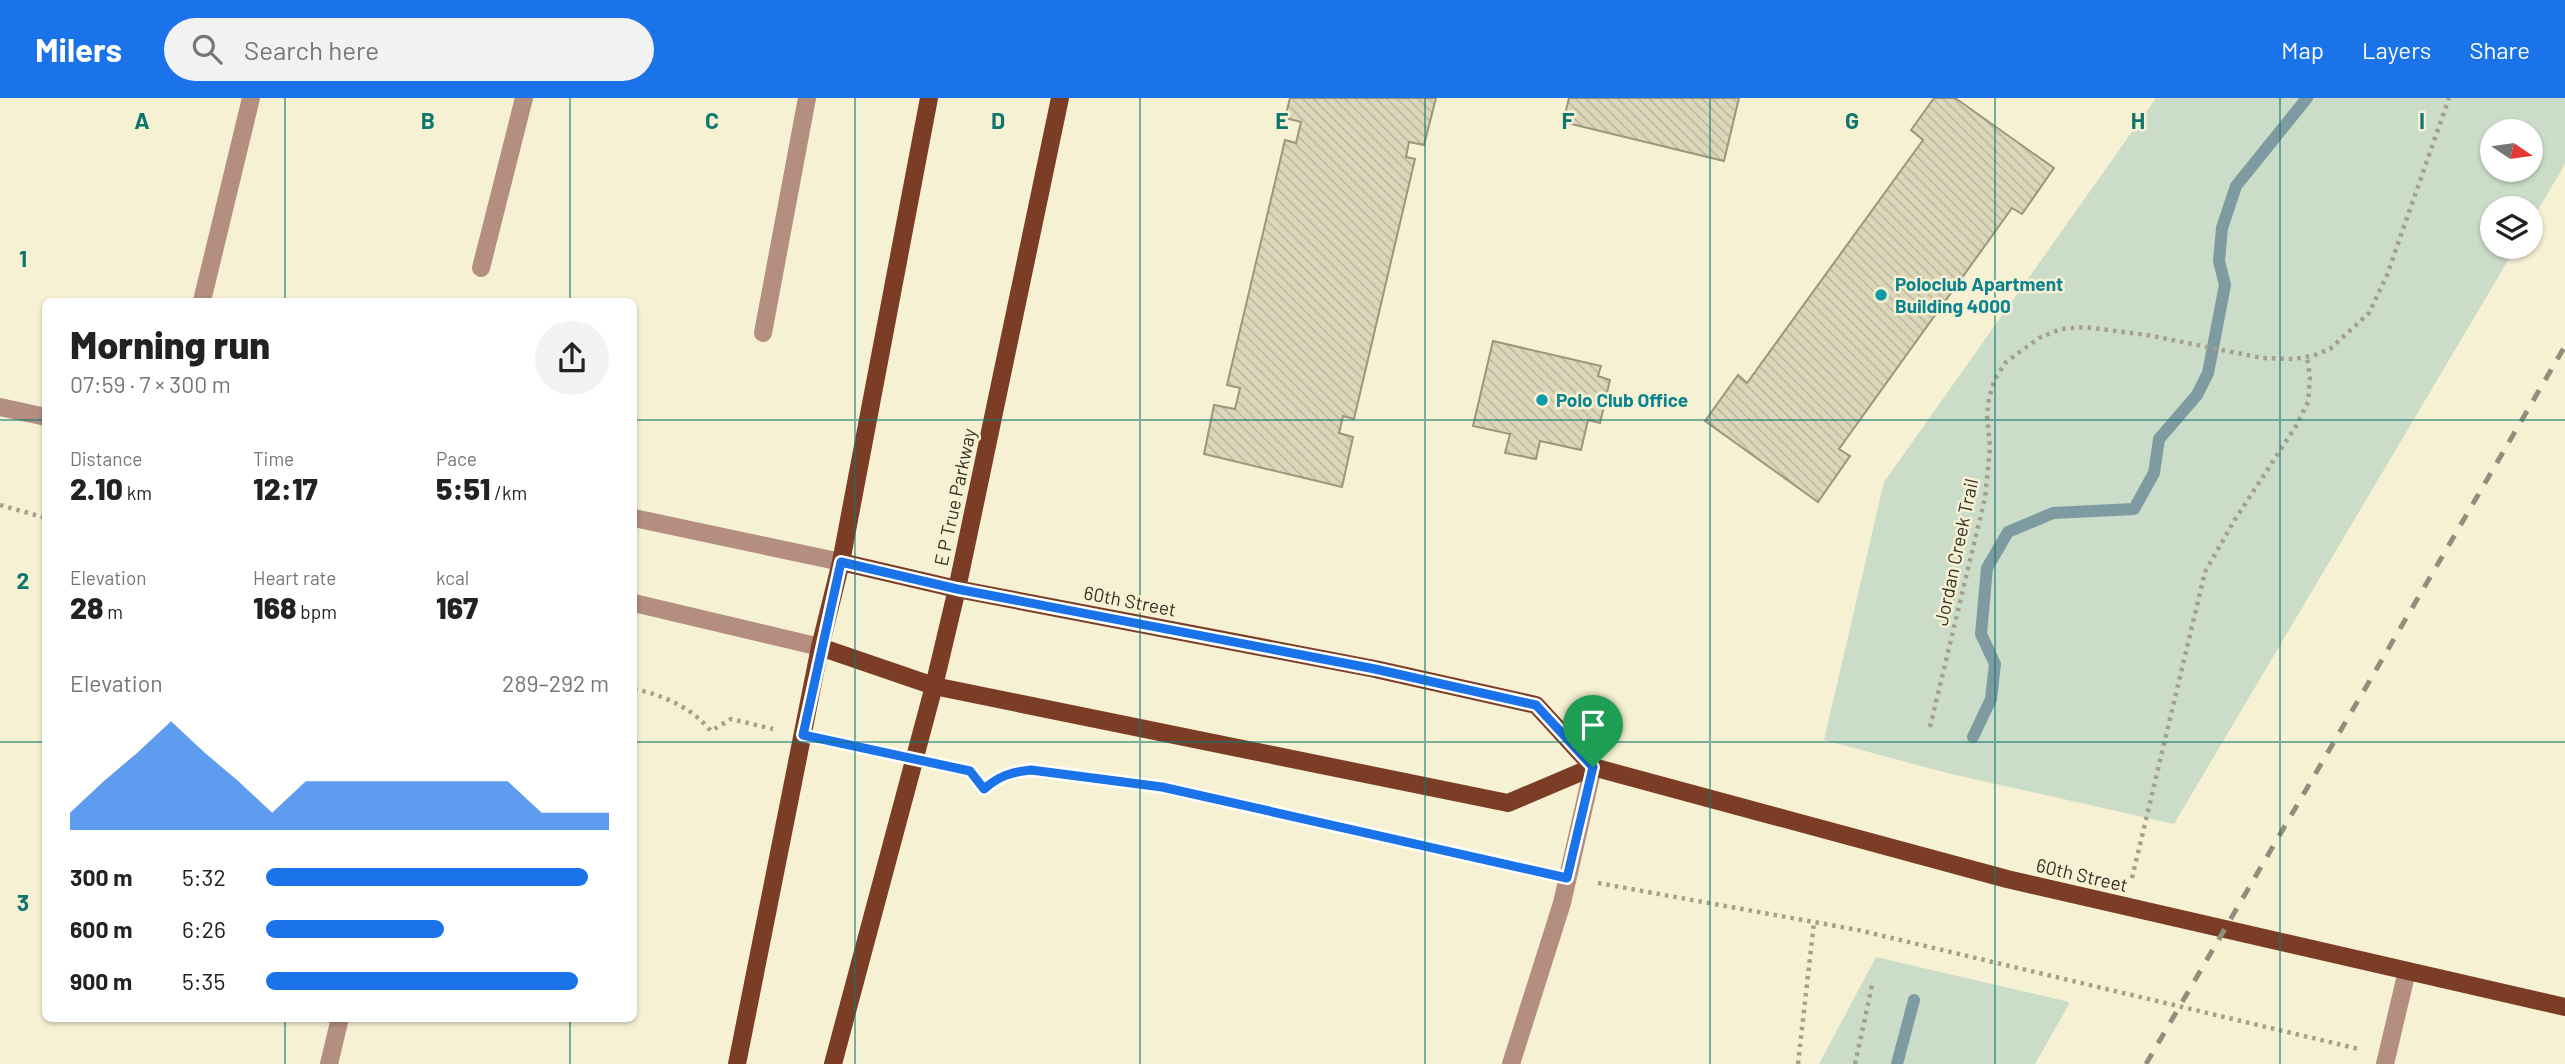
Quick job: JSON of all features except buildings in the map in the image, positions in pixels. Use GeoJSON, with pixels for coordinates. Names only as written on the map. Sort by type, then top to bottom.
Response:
{"type":"FeatureCollection","features":[{"type":"Feature","properties":{"kind":"main road"},"geometry":{"type":"LineString","coordinates":[[737,1064],[820,647],[841,562],[929,98]]}},
{"type":"Feature","properties":{"kind":"main road","name":"E P True Parkway"},"geometry":{"type":"LineString","coordinates":[[833,1064],[934,686],[957,589],[1060,98]]}},
{"type":"Feature","properties":{"kind":"main road","name":"60th Street"},"geometry":{"type":"LineString","coordinates":[[841,562],[957,589],[1375,669],[1536,705],[1593,767],[2007,879],[2565,1007]]}},
{"type":"Feature","properties":{"kind":"main road"},"geometry":{"type":"LineString","coordinates":[[820,647],[934,686],[1508,803],[1593,767]]}},
{"type":"Feature","properties":{"kind":"street"},"geometry":{"type":"LineString","coordinates":[[203,298],[251,98]]}},
{"type":"Feature","properties":{"kind":"street"},"geometry":{"type":"LineString","coordinates":[[481,268],[524,98]]}},
{"type":"Feature","properties":{"kind":"street"},"geometry":{"type":"LineString","coordinates":[[763,333],[807,98]]}},
{"type":"Feature","properties":{"kind":"street"},"geometry":{"type":"LineString","coordinates":[[0,407],[42,416]]}},
{"type":"Feature","properties":{"kind":"street","name":"60th Street"},"geometry":{"type":"LineString","coordinates":[[637,519],[841,562]]}},
{"type":"Feature","properties":{"kind":"street"},"geometry":{"type":"LineString","coordinates":[[637,604],[820,647]]}},
{"type":"Feature","properties":{"kind":"street"},"geometry":{"type":"LineString","coordinates":[[1510,1064],[1562,904],[1593,767]]}},
{"type":"Feature","properties":{"kind":"street"},"geometry":{"type":"LineString","coordinates":[[2386,1060],[2407,971]]}},
{"type":"Feature","properties":{"kind":"street"},"geometry":{"type":"LineString","coordinates":[[329,1064],[339,1022]]}},
{"type":"Feature","properties":{"kind":"path","name":"Jordan Creek Trail"},"geometry":{"type":"LineString","coordinates":[[1930,727],[1985,498],[1990,448],[1987,415],[1995,380],[2006,362],[2039,338],[2061,329],[2084,327],[2147,335],[2262,358],[2307,357],[2330,349],[2368,313],[2387,275],[2449,98]]}},
{"type":"Feature","properties":{"kind":"path"},"geometry":{"type":"LineString","coordinates":[[2124,906],[2204,572],[2296,426],[2308,402],[2310,378],[2307,357]]}},
{"type":"Feature","properties":{"kind":"path"},"geometry":{"type":"LineString","coordinates":[[0,505],[42,517]]}},
{"type":"Feature","properties":{"kind":"path"},"geometry":{"type":"LineString","coordinates":[[637,690],[661,695],[701,719],[710,731],[731,719],[970,771],[984,789],[995,779],[1012,772],[1031,770],[1162,787],[1567,878],[1814,922],[2386,1060]]}},
{"type":"Feature","properties":{"kind":"path"},"geometry":{"type":"LineString","coordinates":[[1798,1064],[1814,922]]}},
{"type":"Feature","properties":{"kind":"path"},"geometry":{"type":"LineString","coordinates":[[1854,1064],[1873,981]]}},
{"type":"Feature","properties":{"kind":"green space"},"geometry":{"type":"Polygon","coordinates":[[[2156,98],[2565,98],[2565,164],[2543,202],[2543,196],[2480,196],[2480,259],[2509,259],[2174,824],[1947,773],[1824,740],[1884,482],[2156,98]]]}},
{"type":"Feature","properties":{"kind":"green space"},"geometry":{"type":"Polygon","coordinates":[[[1876,957],[2069,1002],[2035,1064],[1819,1064],[1876,957]]]}},
{"type":"Feature","properties":{"kind":"waterway"},"geometry":{"type":"LineString","coordinates":[[1973,737],[1991,699],[1995,664],[1981,634],[1987,568],[2008,532],[2053,513],[2134,509],[2154,473],[2159,439],[2197,395],[2208,373],[2225,285],[2219,261],[2222,228],[2236,186],[2307,98]]}},
{"type":"Feature","properties":{"kind":"waterway"},"geometry":{"type":"LineString","coordinates":[[1897,1064],[1914,1000]]}},
{"type":"Feature","properties":{"kind":"railway"},"geometry":{"type":"LineString","coordinates":[[2146,1064],[2565,346]]}},
{"type":"Feature","properties":{"kind":"place","name":"Poloclub Apartment Building 4000"},"geometry":{"type":"Point","coordinates":[1881,295]}},
{"type":"Feature","properties":{"kind":"place","name":"Polo Club Office"},"geometry":{"type":"Point","coordinates":[1542,400]}},
{"type":"Feature","properties":{"kind":"route"},"geometry":{"type":"LineString","coordinates":[[841,562],[957,589],[1375,669],[1536,705],[1593,767],[1567,878],[1162,787],[1031,770],[1012,772],[995,779],[984,789],[970,771],[803,735],[820,647],[841,562]]}}]}
